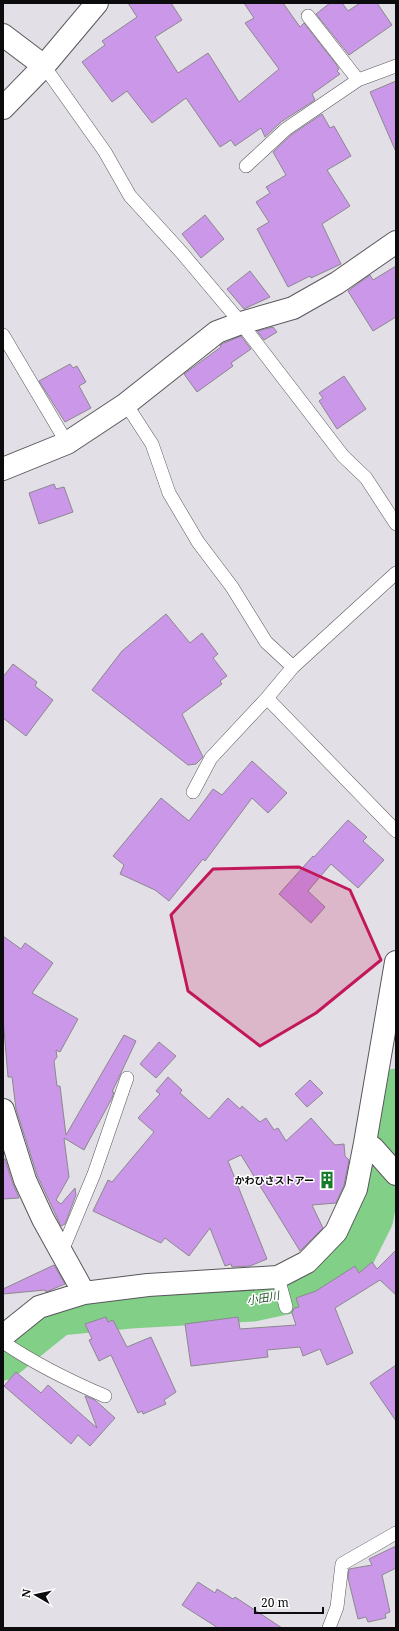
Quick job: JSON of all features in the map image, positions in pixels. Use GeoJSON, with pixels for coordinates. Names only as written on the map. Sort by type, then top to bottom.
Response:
{"type":"FeatureCollection","features":[{"type":"Feature","properties":{"kind":"street"},"geometry":{"type":"LineString","coordinates":[[3,108],[44,66],[97,3]]}},
{"type":"Feature","properties":{"kind":"street"},"geometry":{"type":"LineString","coordinates":[[3,35],[44,66]]}},
{"type":"Feature","properties":{"kind":"street"},"geometry":{"type":"LineString","coordinates":[[3,469],[67,443],[126,404],[217,332],[241,323],[294,308],[336,283],[396,242]]}},
{"type":"Feature","properties":{"kind":"street"},"geometry":{"type":"LineString","coordinates":[[3,1336],[39,1307],[84,1293],[148,1285],[279,1279],[307,1262],[336,1232],[356,1189],[369,1146],[396,962]]}},
{"type":"Feature","properties":{"kind":"street"},"geometry":{"type":"LineString","coordinates":[[3,1110],[25,1180],[44,1219],[84,1293]]}},
{"type":"Feature","properties":{"kind":"street"},"geometry":{"type":"LineString","coordinates":[[369,1146],[393,1170]]}},
{"type":"Feature","properties":{"kind":"lane"},"geometry":{"type":"LineString","coordinates":[[308,16],[358,80]]}},
{"type":"Feature","properties":{"kind":"lane"},"geometry":{"type":"LineString","coordinates":[[44,66],[105,152],[130,196],[182,253],[241,323],[343,456],[366,478],[396,524]]}},
{"type":"Feature","properties":{"kind":"lane"},"geometry":{"type":"LineString","coordinates":[[246,166],[286,130],[358,80],[396,66]]}},
{"type":"Feature","properties":{"kind":"lane"},"geometry":{"type":"LineString","coordinates":[[3,335],[67,443]]}},
{"type":"Feature","properties":{"kind":"lane"},"geometry":{"type":"LineString","coordinates":[[126,404],[152,444],[169,493],[198,542],[216,568],[232,587],[266,642],[293,667]]}},
{"type":"Feature","properties":{"kind":"lane"},"geometry":{"type":"LineString","coordinates":[[193,792],[211,758],[267,698],[293,667],[396,573]]}},
{"type":"Feature","properties":{"kind":"lane"},"geometry":{"type":"LineString","coordinates":[[267,698],[396,831]]}},
{"type":"Feature","properties":{"kind":"lane"},"geometry":{"type":"LineString","coordinates":[[62,1251],[94,1174],[127,1078]]}},
{"type":"Feature","properties":{"kind":"lane"},"geometry":{"type":"LineString","coordinates":[[279,1279],[286,1307]]}},
{"type":"Feature","properties":{"kind":"lane"},"geometry":{"type":"LineString","coordinates":[[3,1342],[24,1357],[71,1382],[105,1396]]}},
{"type":"Feature","properties":{"kind":"lane"},"geometry":{"type":"LineString","coordinates":[[329,1628],[337,1607],[342,1564],[396,1533]]}},
{"type":"Feature","properties":{"kind":"highlighted area"},"geometry":{"type":"Polygon","coordinates":[[[299,867],[350,890],[381,960],[316,1013],[260,1046],[188,991],[171,915],[213,869],[299,867]]]}},
{"type":"Feature","properties":{"kind":"building"},"geometry":{"type":"Polygon","coordinates":[[[128,3],[171,3],[182,20],[155,37],[178,73],[208,53],[239,102],[279,69],[245,23],[254,18],[244,3],[283,3],[300,27],[304,23],[336,64],[339,69],[337,71],[340,74],[312,94],[315,100],[281,122],[265,137],[261,128],[235,146],[231,140],[220,147],[186,98],[152,123],[127,91],[112,102],[82,62],[105,45],[102,41],[137,17],[128,3]]]}},
{"type":"Feature","properties":{"kind":"building"},"geometry":{"type":"Polygon","coordinates":[[[330,3],[342,3],[348,11],[360,3],[377,3],[392,25],[349,55],[316,14],[330,3]]]}},
{"type":"Feature","properties":{"kind":"building"},"geometry":{"type":"Polygon","coordinates":[[[396,81],[396,152],[370,92],[396,81]]]}},
{"type":"Feature","properties":{"kind":"building"},"geometry":{"type":"Polygon","coordinates":[[[322,114],[330,128],[334,126],[351,156],[327,170],[350,206],[322,224],[341,264],[311,278],[310,276],[288,287],[257,229],[269,222],[256,202],[270,193],[266,187],[286,175],[273,152],[291,135],[322,114]]]}},
{"type":"Feature","properties":{"kind":"building"},"geometry":{"type":"Polygon","coordinates":[[[205,215],[224,239],[201,258],[182,234],[205,215]]]}},
{"type":"Feature","properties":{"kind":"building"},"geometry":{"type":"Polygon","coordinates":[[[396,266],[396,317],[373,331],[348,291],[370,275],[373,280],[396,266]]]}},
{"type":"Feature","properties":{"kind":"building"},"geometry":{"type":"Polygon","coordinates":[[[250,271],[270,297],[244,309],[227,289],[250,271]]]}},
{"type":"Feature","properties":{"kind":"building"},"geometry":{"type":"Polygon","coordinates":[[[273,327],[277,332],[264,340],[257,331],[273,327]]]}},
{"type":"Feature","properties":{"kind":"building"},"geometry":{"type":"Polygon","coordinates":[[[241,336],[251,349],[231,363],[233,366],[197,392],[184,374],[221,347],[220,345],[241,336]]]}},
{"type":"Feature","properties":{"kind":"building"},"geometry":{"type":"Polygon","coordinates":[[[70,364],[73,368],[77,366],[86,382],[79,386],[91,408],[65,422],[39,381],[70,364]]]}},
{"type":"Feature","properties":{"kind":"building"},"geometry":{"type":"Polygon","coordinates":[[[344,376],[366,409],[337,429],[319,401],[323,398],[319,393],[344,376]]]}},
{"type":"Feature","properties":{"kind":"building"},"geometry":{"type":"Polygon","coordinates":[[[54,484],[56,489],[64,487],[73,512],[39,524],[29,493],[54,484]]]}},
{"type":"Feature","properties":{"kind":"building"},"geometry":{"type":"Polygon","coordinates":[[[166,614],[190,643],[202,633],[218,654],[213,658],[227,676],[220,681],[222,684],[182,714],[203,757],[196,764],[188,765],[92,690],[122,651],[166,614]]]}},
{"type":"Feature","properties":{"kind":"building"},"geometry":{"type":"Polygon","coordinates":[[[13,664],[37,682],[35,686],[53,700],[26,736],[3,718],[3,677],[13,664]]]}},
{"type":"Feature","properties":{"kind":"building"},"geometry":{"type":"Polygon","coordinates":[[[252,761],[287,793],[268,813],[252,798],[205,861],[203,859],[169,901],[155,890],[120,874],[124,865],[113,856],[161,798],[189,821],[213,789],[222,795],[252,761]]]}},
{"type":"Feature","properties":{"kind":"building"},"geometry":{"type":"Polygon","coordinates":[[[348,820],[367,837],[363,841],[384,860],[358,888],[331,864],[308,891],[325,907],[311,923],[279,894],[348,820]]]}},
{"type":"Feature","properties":{"kind":"building"},"geometry":{"type":"Polygon","coordinates":[[[3,936],[21,949],[25,943],[53,963],[32,993],[78,1019],[60,1052],[56,1050],[57,1057],[54,1061],[57,1086],[60,1086],[66,1135],[124,1035],[136,1041],[112,1092],[114,1092],[112,1098],[84,1150],[64,1138],[69,1177],[56,1200],[61,1204],[75,1188],[76,1195],[65,1224],[61,1226],[37,1175],[16,1109],[12,1077],[8,1077],[3,1018],[3,936]]]}},
{"type":"Feature","properties":{"kind":"building"},"geometry":{"type":"Polygon","coordinates":[[[159,1042],[176,1056],[156,1078],[140,1064],[159,1042]]]}},
{"type":"Feature","properties":{"kind":"building"},"geometry":{"type":"Polygon","coordinates":[[[168,1077],[182,1090],[180,1093],[209,1119],[228,1098],[240,1109],[242,1106],[260,1122],[266,1118],[274,1130],[278,1128],[286,1141],[311,1118],[335,1145],[344,1144],[345,1156],[349,1160],[344,1185],[336,1203],[312,1205],[323,1228],[300,1251],[241,1155],[228,1161],[267,1259],[250,1266],[232,1267],[231,1264],[225,1266],[210,1228],[189,1256],[165,1238],[161,1243],[93,1211],[108,1180],[112,1182],[154,1132],[138,1118],[160,1094],[156,1091],[168,1077]]]}},
{"type":"Feature","properties":{"kind":"building"},"geometry":{"type":"Polygon","coordinates":[[[310,1080],[323,1093],[307,1107],[295,1094],[310,1080]]]}},
{"type":"Feature","properties":{"kind":"building"},"geometry":{"type":"Polygon","coordinates":[[[3,1159],[5,1159],[19,1198],[3,1199],[3,1159]]]}},
{"type":"Feature","properties":{"kind":"building"},"geometry":{"type":"Polygon","coordinates":[[[396,1250],[396,1295],[380,1280],[335,1308],[353,1353],[327,1365],[320,1349],[303,1356],[300,1347],[267,1350],[268,1357],[191,1366],[185,1324],[238,1317],[240,1329],[296,1325],[292,1313],[294,1308],[299,1307],[296,1298],[316,1291],[355,1266],[359,1273],[372,1262],[377,1269],[396,1250]]]}},
{"type":"Feature","properties":{"kind":"building"},"geometry":{"type":"Polygon","coordinates":[[[54,1265],[65,1284],[46,1292],[45,1290],[3,1294],[3,1289],[54,1265]]]}},
{"type":"Feature","properties":{"kind":"building"},"geometry":{"type":"Polygon","coordinates":[[[106,1317],[108,1322],[113,1320],[127,1347],[151,1337],[176,1392],[164,1400],[166,1404],[143,1414],[142,1411],[138,1413],[111,1355],[99,1361],[89,1340],[92,1339],[85,1324],[106,1317]]]}},
{"type":"Feature","properties":{"kind":"building"},"geometry":{"type":"Polygon","coordinates":[[[396,1365],[396,1421],[370,1383],[396,1365]]]}},
{"type":"Feature","properties":{"kind":"building"},"geometry":{"type":"Polygon","coordinates":[[[16,1372],[41,1393],[48,1385],[97,1428],[85,1396],[95,1400],[115,1418],[90,1446],[78,1435],[71,1444],[4,1386],[16,1372]]]}},
{"type":"Feature","properties":{"kind":"building"},"geometry":{"type":"Polygon","coordinates":[[[396,1546],[396,1568],[382,1575],[390,1612],[385,1614],[386,1618],[368,1622],[366,1617],[358,1619],[348,1578],[349,1569],[372,1565],[369,1559],[396,1546]]]}},
{"type":"Feature","properties":{"kind":"building"},"geometry":{"type":"Polygon","coordinates":[[[198,1582],[215,1593],[217,1589],[233,1599],[235,1597],[282,1628],[218,1628],[182,1605],[198,1582]]]}},
{"type":"Feature","properties":{"kind":"waterway","name":"小田川"},"geometry":{"type":"LineString","coordinates":[[3,1360],[59,1315],[130,1308],[253,1301],[309,1289],[350,1264],[373,1218],[396,1089]]}},
{"type":"Feature","properties":{"kind":"place","name":"かわひさストアー"},"geometry":{"type":"Point","coordinates":[327,1180]}}]}
